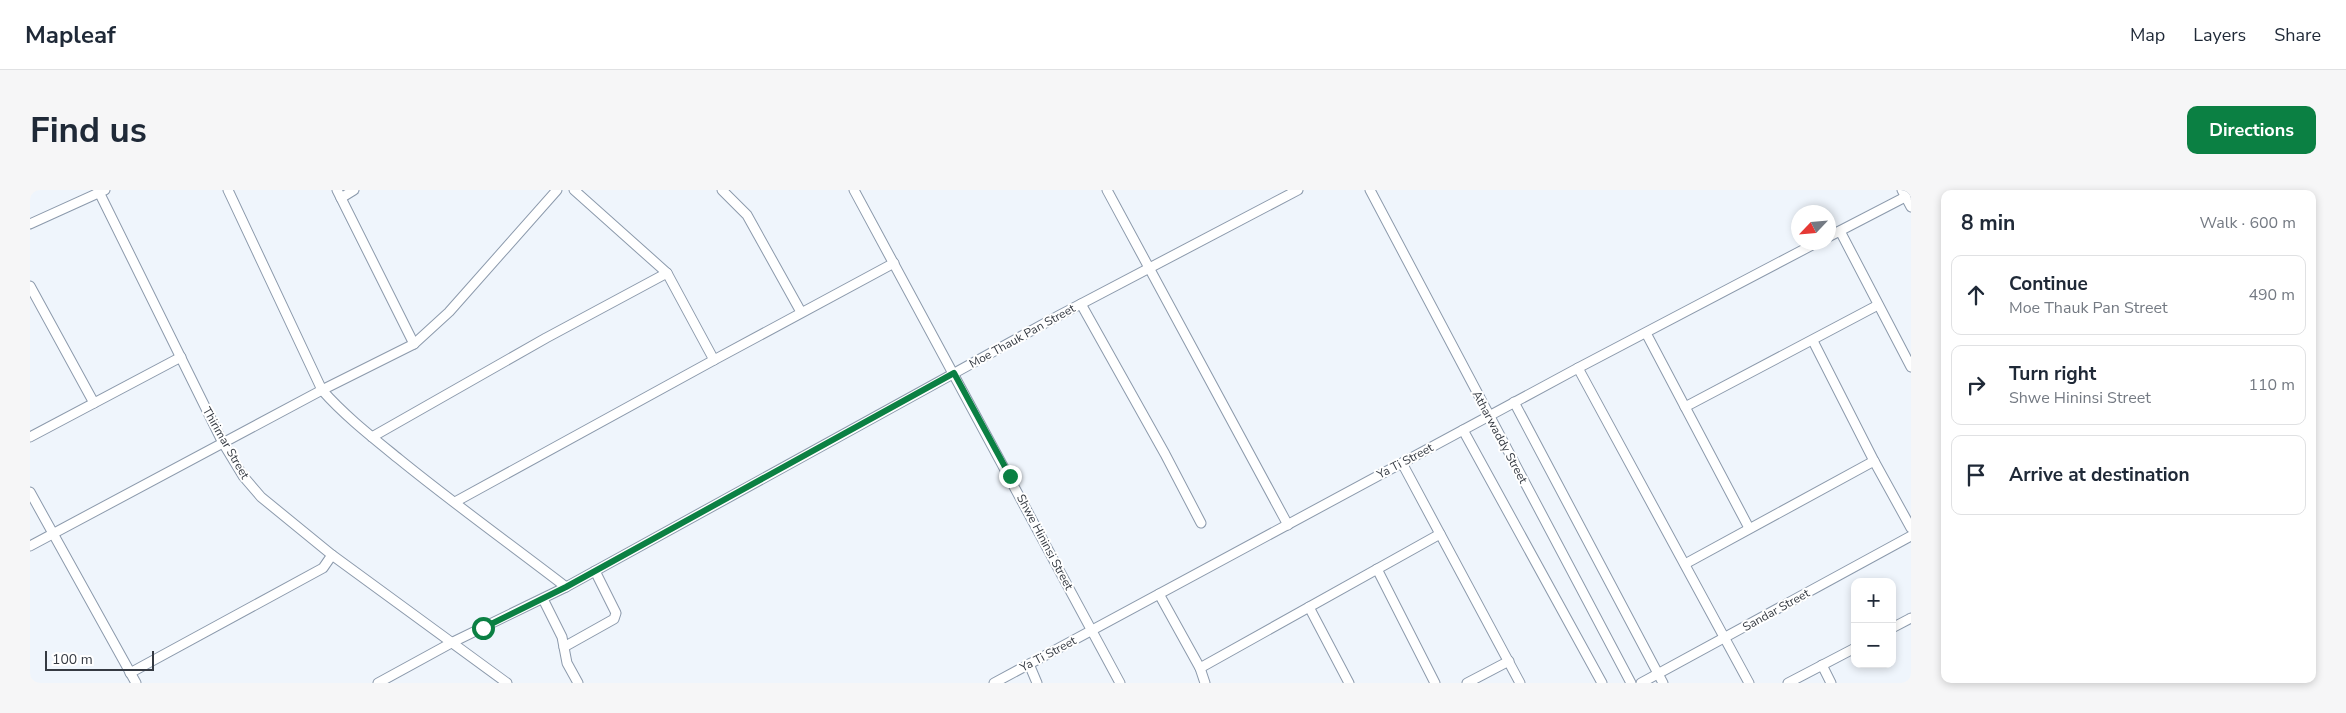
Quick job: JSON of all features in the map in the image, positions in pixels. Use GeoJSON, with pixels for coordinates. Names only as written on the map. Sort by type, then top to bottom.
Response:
{"type":"FeatureCollection","features":[{"type":"Feature","properties":{"kind":"street"},"geometry":{"type":"LineString","coordinates":[[228,190],[322,390],[348,418],[566,587]]}},
{"type":"Feature","properties":{"kind":"street"},"geometry":{"type":"LineString","coordinates":[[354,190],[339,194],[414,344]]}},
{"type":"Feature","properties":{"kind":"street"},"geometry":{"type":"LineString","coordinates":[[30,546],[322,390],[414,344],[449,312],[557,190]]}},
{"type":"Feature","properties":{"kind":"street"},"geometry":{"type":"LineString","coordinates":[[574,190],[666,273],[714,360]]}},
{"type":"Feature","properties":{"kind":"street"},"geometry":{"type":"LineString","coordinates":[[722,190],[747,214],[801,312]]}},
{"type":"Feature","properties":{"kind":"street","name":"Shwe Hininsi Street"},"geometry":{"type":"LineString","coordinates":[[854,190],[1120,683]]}},
{"type":"Feature","properties":{"kind":"street"},"geometry":{"type":"LineString","coordinates":[[1107,190],[1288,525]]}},
{"type":"Feature","properties":{"kind":"street","name":"Moe Thauk Pan Street"},"geometry":{"type":"LineString","coordinates":[[378,683],[453,642],[566,587],[1081,304],[1298,190]]}},
{"type":"Feature","properties":{"kind":"street","name":"Atharwaddy Street"},"geometry":{"type":"LineString","coordinates":[[1370,190],[1631,683]]}},
{"type":"Feature","properties":{"kind":"street"},"geometry":{"type":"LineString","coordinates":[[30,224],[101,191]]}},
{"type":"Feature","properties":{"kind":"street","name":"Thirimar Street"},"geometry":{"type":"LineString","coordinates":[[101,191],[223,443],[243,476],[261,498],[332,555],[507,683]]}},
{"type":"Feature","properties":{"kind":"street"},"geometry":{"type":"LineString","coordinates":[[1836,233],[1906,193],[1911,206]]}},
{"type":"Feature","properties":{"kind":"street"},"geometry":{"type":"LineString","coordinates":[[1840,231],[1911,367]]}},
{"type":"Feature","properties":{"kind":"street","name":"Ya Ti Street"},"geometry":{"type":"LineString","coordinates":[[994,683],[1514,402],[1803,250]]}},
{"type":"Feature","properties":{"kind":"street"},"geometry":{"type":"LineString","coordinates":[[455,502],[894,263]]}},
{"type":"Feature","properties":{"kind":"street"},"geometry":{"type":"LineString","coordinates":[[372,437],[546,338],[666,273]]}},
{"type":"Feature","properties":{"kind":"street"},"geometry":{"type":"LineString","coordinates":[[30,286],[94,403]]}},
{"type":"Feature","properties":{"kind":"street"},"geometry":{"type":"LineString","coordinates":[[1081,304],[1165,454],[1201,523]]}},
{"type":"Feature","properties":{"kind":"street"},"geometry":{"type":"LineString","coordinates":[[1685,407],[1878,305]]}},
{"type":"Feature","properties":{"kind":"street"},"geometry":{"type":"LineString","coordinates":[[1646,333],[1749,528]]}},
{"type":"Feature","properties":{"kind":"street"},"geometry":{"type":"LineString","coordinates":[[1813,341],[1874,461],[1911,528]]}},
{"type":"Feature","properties":{"kind":"street"},"geometry":{"type":"LineString","coordinates":[[30,437],[181,357]]}},
{"type":"Feature","properties":{"kind":"street"},"geometry":{"type":"LineString","coordinates":[[1578,368],[1750,683]]}},
{"type":"Feature","properties":{"kind":"street"},"geometry":{"type":"LineString","coordinates":[[1514,402],[1663,683]]}},
{"type":"Feature","properties":{"kind":"street"},"geometry":{"type":"LineString","coordinates":[[1463,430],[1602,683]]}},
{"type":"Feature","properties":{"kind":"street"},"geometry":{"type":"LineString","coordinates":[[1685,564],[1874,461]]}},
{"type":"Feature","properties":{"kind":"street"},"geometry":{"type":"LineString","coordinates":[[1402,463],[1520,683]]}},
{"type":"Feature","properties":{"kind":"street"},"geometry":{"type":"LineString","coordinates":[[30,492],[136,683]]}},
{"type":"Feature","properties":{"kind":"street"},"geometry":{"type":"LineString","coordinates":[[1200,668],[1440,534]]}},
{"type":"Feature","properties":{"kind":"street","name":"Sandar Street"},"geometry":{"type":"LineString","coordinates":[[1641,683],[1911,536]]}},
{"type":"Feature","properties":{"kind":"street"},"geometry":{"type":"LineString","coordinates":[[130,673],[323,568],[332,555]]}},
{"type":"Feature","properties":{"kind":"street"},"geometry":{"type":"LineString","coordinates":[[1377,569],[1435,683]]}},
{"type":"Feature","properties":{"kind":"street"},"geometry":{"type":"LineString","coordinates":[[564,647],[614,619],[616,613],[595,571]]}},
{"type":"Feature","properties":{"kind":"street"},"geometry":{"type":"LineString","coordinates":[[1159,594],[1200,668],[1205,683]]}},
{"type":"Feature","properties":{"kind":"street"},"geometry":{"type":"LineString","coordinates":[[543,599],[564,647],[567,663],[578,683]]}},
{"type":"Feature","properties":{"kind":"street"},"geometry":{"type":"LineString","coordinates":[[1309,607],[1349,683]]}},
{"type":"Feature","properties":{"kind":"street"},"geometry":{"type":"LineString","coordinates":[[1896,626],[1911,618]]}},
{"type":"Feature","properties":{"kind":"street"},"geometry":{"type":"LineString","coordinates":[[1788,683],[1851,650]]}},
{"type":"Feature","properties":{"kind":"street"},"geometry":{"type":"LineString","coordinates":[[1467,683],[1509,661]]}},
{"type":"Feature","properties":{"kind":"street"},"geometry":{"type":"LineString","coordinates":[[1029,664],[1037,683]]}},
{"type":"Feature","properties":{"kind":"street"},"geometry":{"type":"LineString","coordinates":[[1822,665],[1831,683]]}},
{"type":"Feature","properties":{"kind":"route"},"geometry":{"type":"LineString","coordinates":[[483,628],[566,587],[954,373],[1010,476]]}}]}
